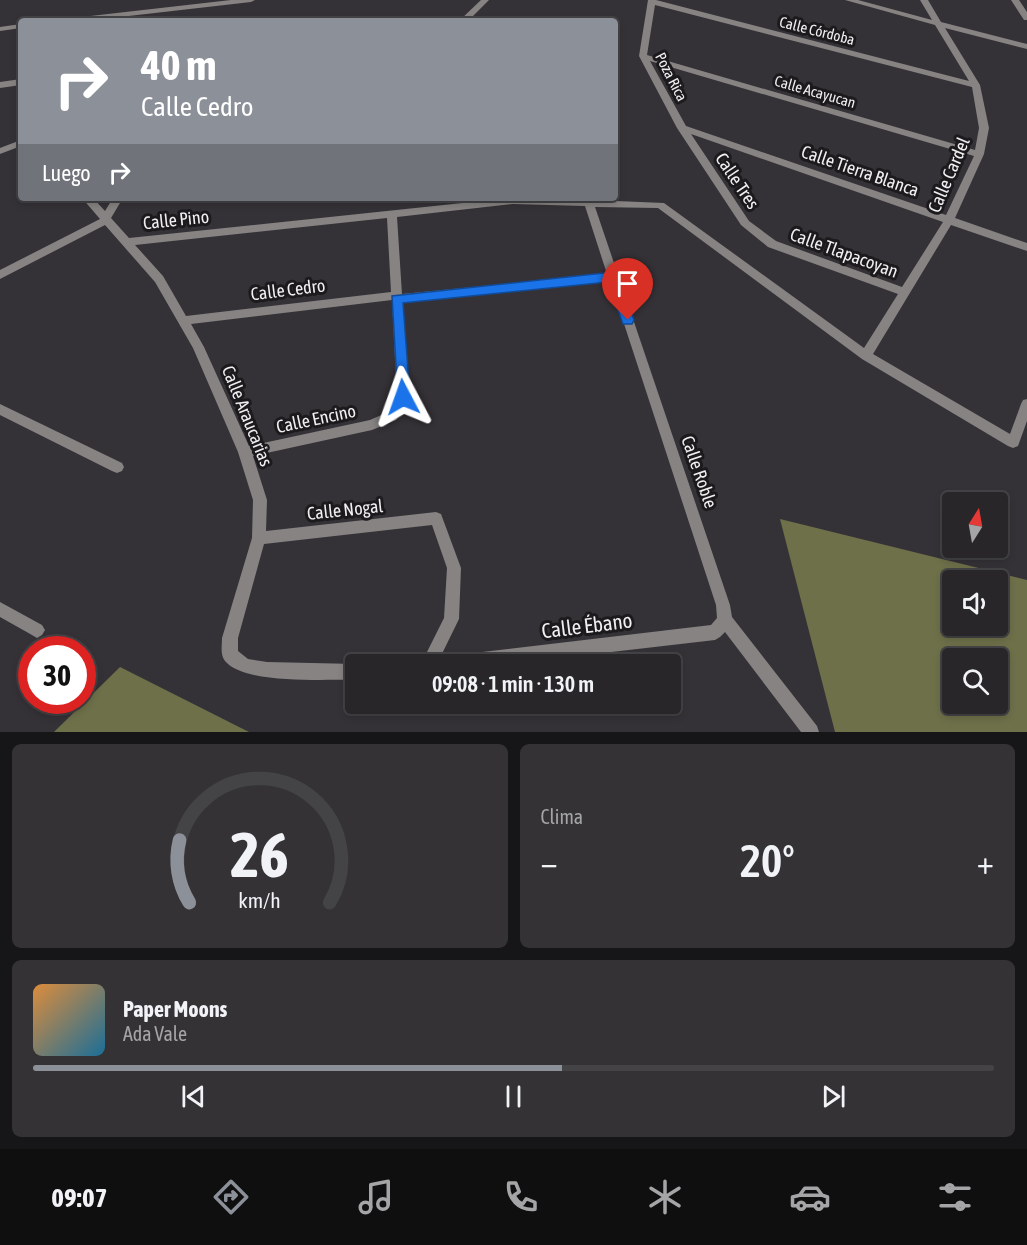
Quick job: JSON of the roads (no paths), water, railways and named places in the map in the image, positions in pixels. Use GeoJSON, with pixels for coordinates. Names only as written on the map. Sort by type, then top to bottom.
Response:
{"type":"FeatureCollection","features":[{"type":"Feature","properties":{"kind":"street"},"geometry":{"type":"LineString","coordinates":[[87,18],[209,2],[251,0]]}},
{"type":"Feature","properties":{"kind":"street"},"geometry":{"type":"LineString","coordinates":[[466,18],[485,0]]}},
{"type":"Feature","properties":{"kind":"street"},"geometry":{"type":"LineString","coordinates":[[849,0],[1027,47]]}},
{"type":"Feature","properties":{"kind":"street","name":"Calle Cardel"},"geometry":{"type":"LineString","coordinates":[[866,356],[950,219],[979,154],[984,128],[976,85],[924,0]]}},
{"type":"Feature","properties":{"kind":"street"},"geometry":{"type":"LineString","coordinates":[[1015,0],[1027,18]]}},
{"type":"Feature","properties":{"kind":"street","name":"Poza Rica"},"geometry":{"type":"LineString","coordinates":[[652,1],[643,56],[682,128]]}},
{"type":"Feature","properties":{"kind":"street","name":"Calle Córdoba"},"geometry":{"type":"LineString","coordinates":[[652,1],[976,85]]}},
{"type":"Feature","properties":{"kind":"street"},"geometry":{"type":"LineString","coordinates":[[0,28],[18,26]]}},
{"type":"Feature","properties":{"kind":"street","name":"Calle Acayucan"},"geometry":{"type":"LineString","coordinates":[[643,56],[979,154]]}},
{"type":"Feature","properties":{"kind":"street"},"geometry":{"type":"LineString","coordinates":[[0,85],[18,82]]}},
{"type":"Feature","properties":{"kind":"street","name":"Calle Tierra Blanca"},"geometry":{"type":"LineString","coordinates":[[682,128],[1027,247]]}},
{"type":"Feature","properties":{"kind":"street","name":"Calle Tres"},"geometry":{"type":"LineString","coordinates":[[682,128],[745,223],[772,244]]}},
{"type":"Feature","properties":{"kind":"street"},"geometry":{"type":"LineString","coordinates":[[0,152],[18,144]]}},
{"type":"Feature","properties":{"kind":"street","name":"Calle Araucarias"},"geometry":{"type":"LineString","coordinates":[[89,201],[104,221],[127,242],[159,279],[198,347],[245,452],[260,500],[259,538],[231,638],[230,655],[245,666],[267,670],[345,672]]}},
{"type":"Feature","properties":{"kind":"street"},"geometry":{"type":"LineString","coordinates":[[0,275],[104,221],[116,201]]}},
{"type":"Feature","properties":{"kind":"street","name":"Calle Pino"},"geometry":{"type":"LineString","coordinates":[[127,242],[513,201],[586,201],[660,205],[866,356]]}},
{"type":"Feature","properties":{"kind":"street","name":"Calle Roble"},"geometry":{"type":"LineString","coordinates":[[586,201],[723,605],[725,620],[811,732]]}},
{"type":"Feature","properties":{"kind":"street"},"geometry":{"type":"LineString","coordinates":[[392,214],[397,297]]}},
{"type":"Feature","properties":{"kind":"street","name":"Calle Tlapacoyan"},"geometry":{"type":"LineString","coordinates":[[772,244],[905,292]]}},
{"type":"Feature","properties":{"kind":"street","name":"Calle Cedro"},"geometry":{"type":"LineString","coordinates":[[183,321],[397,297],[613,277]]}},
{"type":"Feature","properties":{"kind":"street","name":"Calle Encino"},"geometry":{"type":"LineString","coordinates":[[245,452],[372,425],[392,416],[403,397],[397,297]]}},
{"type":"Feature","properties":{"kind":"street"},"geometry":{"type":"LineString","coordinates":[[866,356],[1013,442],[1027,404]]}},
{"type":"Feature","properties":{"kind":"street"},"geometry":{"type":"LineString","coordinates":[[0,409],[117,467]]}},
{"type":"Feature","properties":{"kind":"street","name":"Calle Nogal"},"geometry":{"type":"LineString","coordinates":[[259,538],[436,518],[454,568],[451,619],[434,654]]}},
{"type":"Feature","properties":{"kind":"street"},"geometry":{"type":"LineString","coordinates":[[0,609],[37,630]]}},
{"type":"Feature","properties":{"kind":"street","name":"Calle Ébano"},"geometry":{"type":"LineString","coordinates":[[532,654],[716,632],[725,620]]}}]}
